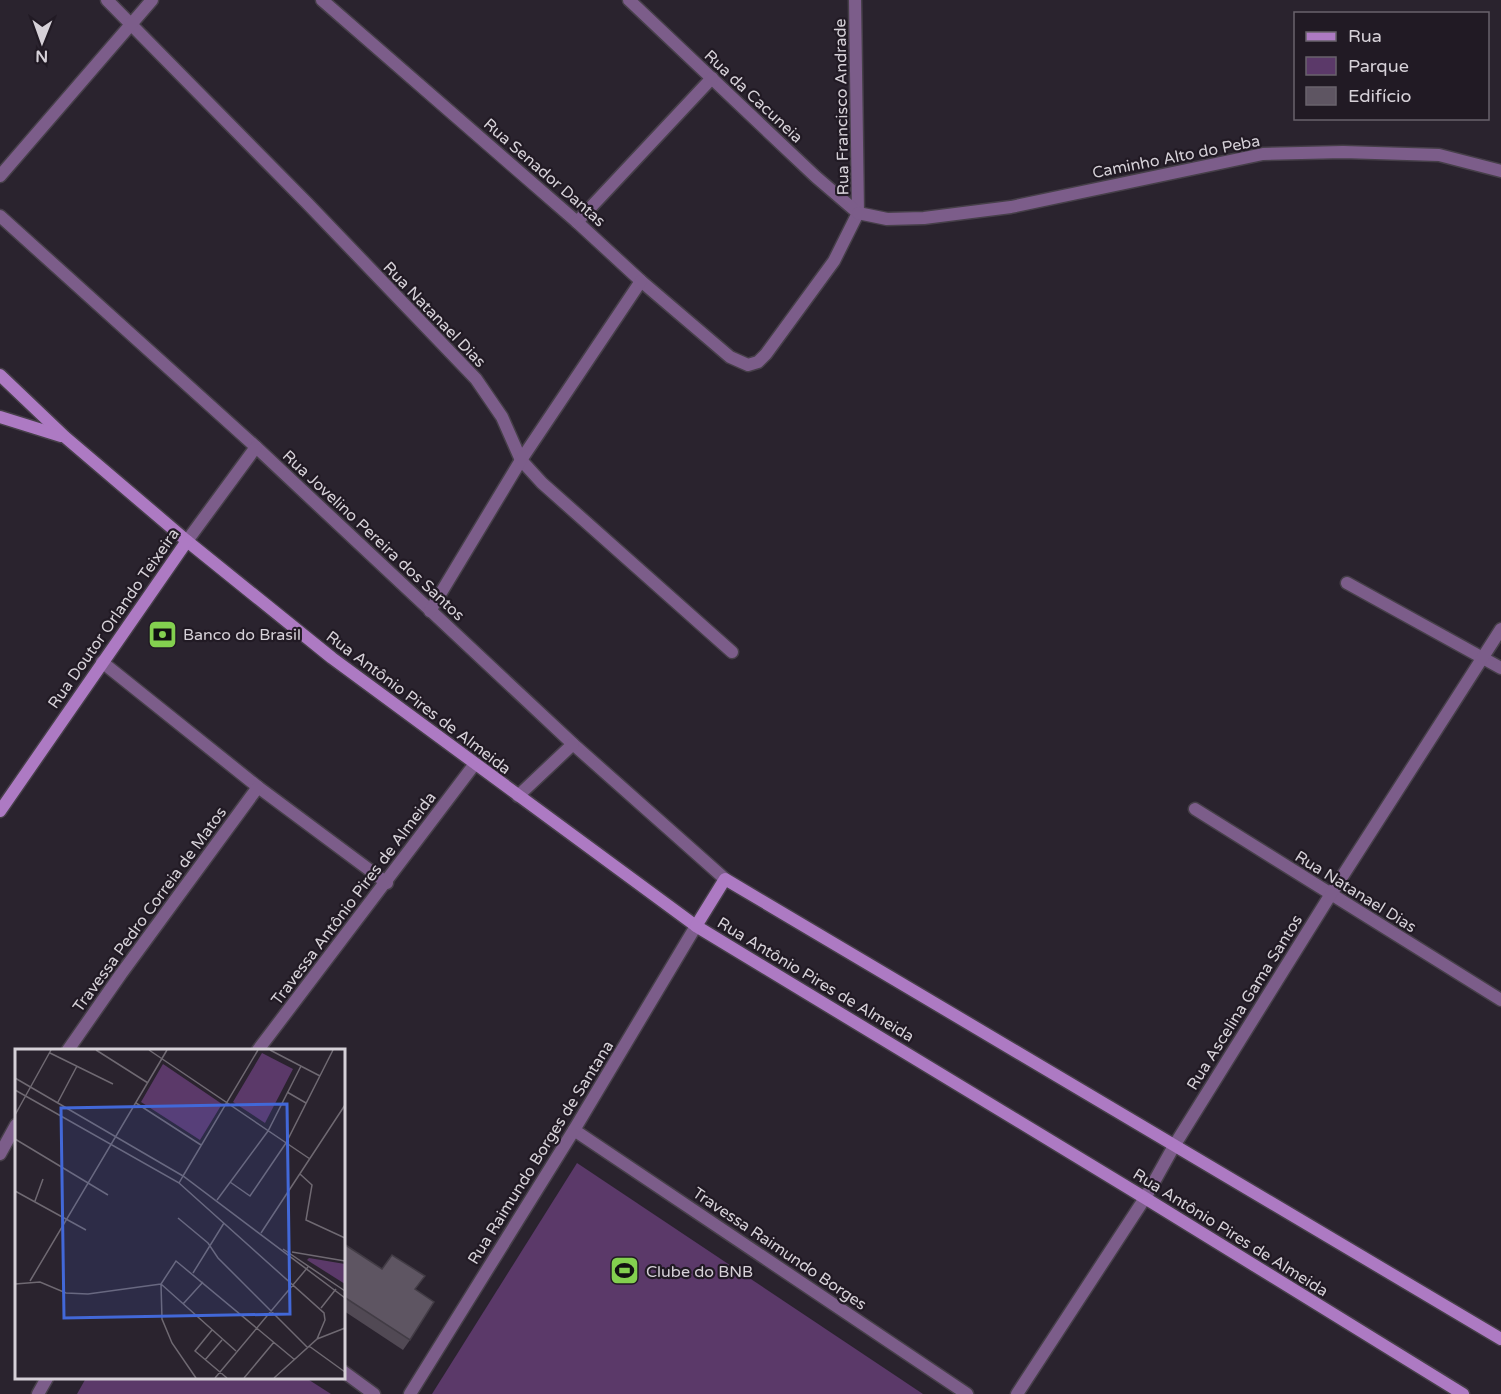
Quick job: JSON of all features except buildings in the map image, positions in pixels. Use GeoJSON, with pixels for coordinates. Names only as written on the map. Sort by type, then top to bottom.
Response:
{"type":"FeatureCollection","features":[{"type":"Feature","properties":{"kind":"main road","name":"Rua Antônio Pires de Almeida"},"geometry":{"type":"LineString","coordinates":[[0,375],[65,437],[187,541],[332,658],[696,927],[1145,1198],[1463,1394]]}},
{"type":"Feature","properties":{"kind":"main road"},"geometry":{"type":"LineString","coordinates":[[0,417],[65,437]]}},
{"type":"Feature","properties":{"kind":"main road","name":"Rua Doutor Orlando Teixeira"},"geometry":{"type":"LineString","coordinates":[[0,811],[187,541]]}},
{"type":"Feature","properties":{"kind":"main road"},"geometry":{"type":"LineString","coordinates":[[696,927],[725,879],[1501,1339]]}},
{"type":"Feature","properties":{"kind":"street","name":"Rua Natanael Dias"},"geometry":{"type":"LineString","coordinates":[[107,0],[307,203],[476,380],[502,417],[521,460],[542,483],[732,652]]}},
{"type":"Feature","properties":{"kind":"street"},"geometry":{"type":"LineString","coordinates":[[0,176],[152,0]]}},
{"type":"Feature","properties":{"kind":"street","name":"Rua Senador Dantas"},"geometry":{"type":"LineString","coordinates":[[322,0],[577,222],[641,281],[730,357],[748,365],[758,362],[766,354],[834,261],[858,213]]}},
{"type":"Feature","properties":{"kind":"street","name":"Rua da Cacuneia"},"geometry":{"type":"LineString","coordinates":[[629,0],[816,177],[858,213]]}},
{"type":"Feature","properties":{"kind":"street","name":"Rua Francisco Andrade"},"geometry":{"type":"LineString","coordinates":[[855,0],[858,213]]}},
{"type":"Feature","properties":{"kind":"street"},"geometry":{"type":"LineString","coordinates":[[577,222],[712,78]]}},
{"type":"Feature","properties":{"kind":"street","name":"Caminho Alto do Peba"},"geometry":{"type":"LineString","coordinates":[[858,213],[887,219],[924,218],[1011,207],[1263,154],[1343,152],[1439,155],[1501,171]]}},
{"type":"Feature","properties":{"kind":"street","name":"Rua Jovelino Pereira dos Santos"},"geometry":{"type":"LineString","coordinates":[[0,216],[256,447],[573,744],[725,879]]}},
{"type":"Feature","properties":{"kind":"street"},"geometry":{"type":"LineString","coordinates":[[430,611],[521,460],[641,281]]}},
{"type":"Feature","properties":{"kind":"street","name":"Rua Doutor Orlando Teixeira"},"geometry":{"type":"LineString","coordinates":[[187,541],[256,447]]}},
{"type":"Feature","properties":{"kind":"street"},"geometry":{"type":"LineString","coordinates":[[1347,583],[1501,668]]}},
{"type":"Feature","properties":{"kind":"street","name":"Rua Ascelina Gama Santos"},"geometry":{"type":"LineString","coordinates":[[1017,1394],[1145,1198],[1174,1146],[1331,894],[1501,629]]}},
{"type":"Feature","properties":{"kind":"street"},"geometry":{"type":"LineString","coordinates":[[102,662],[258,787],[387,883]]}},
{"type":"Feature","properties":{"kind":"street"},"geometry":{"type":"LineString","coordinates":[[518,796],[573,744]]}},
{"type":"Feature","properties":{"kind":"street","name":"Travessa Antônio Pires de Almeida"},"geometry":{"type":"LineString","coordinates":[[259,1049],[387,883],[474,765]]}},
{"type":"Feature","properties":{"kind":"street","name":"Travessa Pedro Correia de Matos"},"geometry":{"type":"LineString","coordinates":[[69,1049],[258,787]]}},
{"type":"Feature","properties":{"kind":"street","name":"Rua Natanael Dias"},"geometry":{"type":"LineString","coordinates":[[1195,809],[1501,1000]]}},
{"type":"Feature","properties":{"kind":"street","name":"Rua Raimundo Borges de Santana"},"geometry":{"type":"LineString","coordinates":[[410,1394],[574,1130],[696,927]]}},
{"type":"Feature","properties":{"kind":"street","name":"Travessa Raimundo Borges"},"geometry":{"type":"LineString","coordinates":[[574,1130],[967,1394]]}},
{"type":"Feature","properties":{"kind":"street"},"geometry":{"type":"LineString","coordinates":[[0,1154],[11,1132]]}},
{"type":"Feature","properties":{"kind":"street"},"geometry":{"type":"LineString","coordinates":[[345,1373],[374,1394]]}},
{"type":"Feature","properties":{"kind":"street"},"geometry":{"type":"LineString","coordinates":[[38,1394],[46,1379]]}},
{"type":"Feature","properties":{"kind":"green space","name":"Clube do BNB"},"geometry":{"type":"Polygon","coordinates":[[[577,1163],[923,1394],[432,1394],[577,1163]]]}},
{"type":"Feature","properties":{"kind":"green space"},"geometry":{"type":"Polygon","coordinates":[[[85,1379],[308,1379],[331,1394],[77,1394],[85,1379]]]}},
{"type":"Feature","properties":{"kind":"place","name":"Banco do Brasil"},"geometry":{"type":"Point","coordinates":[162,634]}},
{"type":"Feature","properties":{"kind":"place","name":"Clube do BNB"},"geometry":{"type":"Point","coordinates":[625,1271]}}]}
